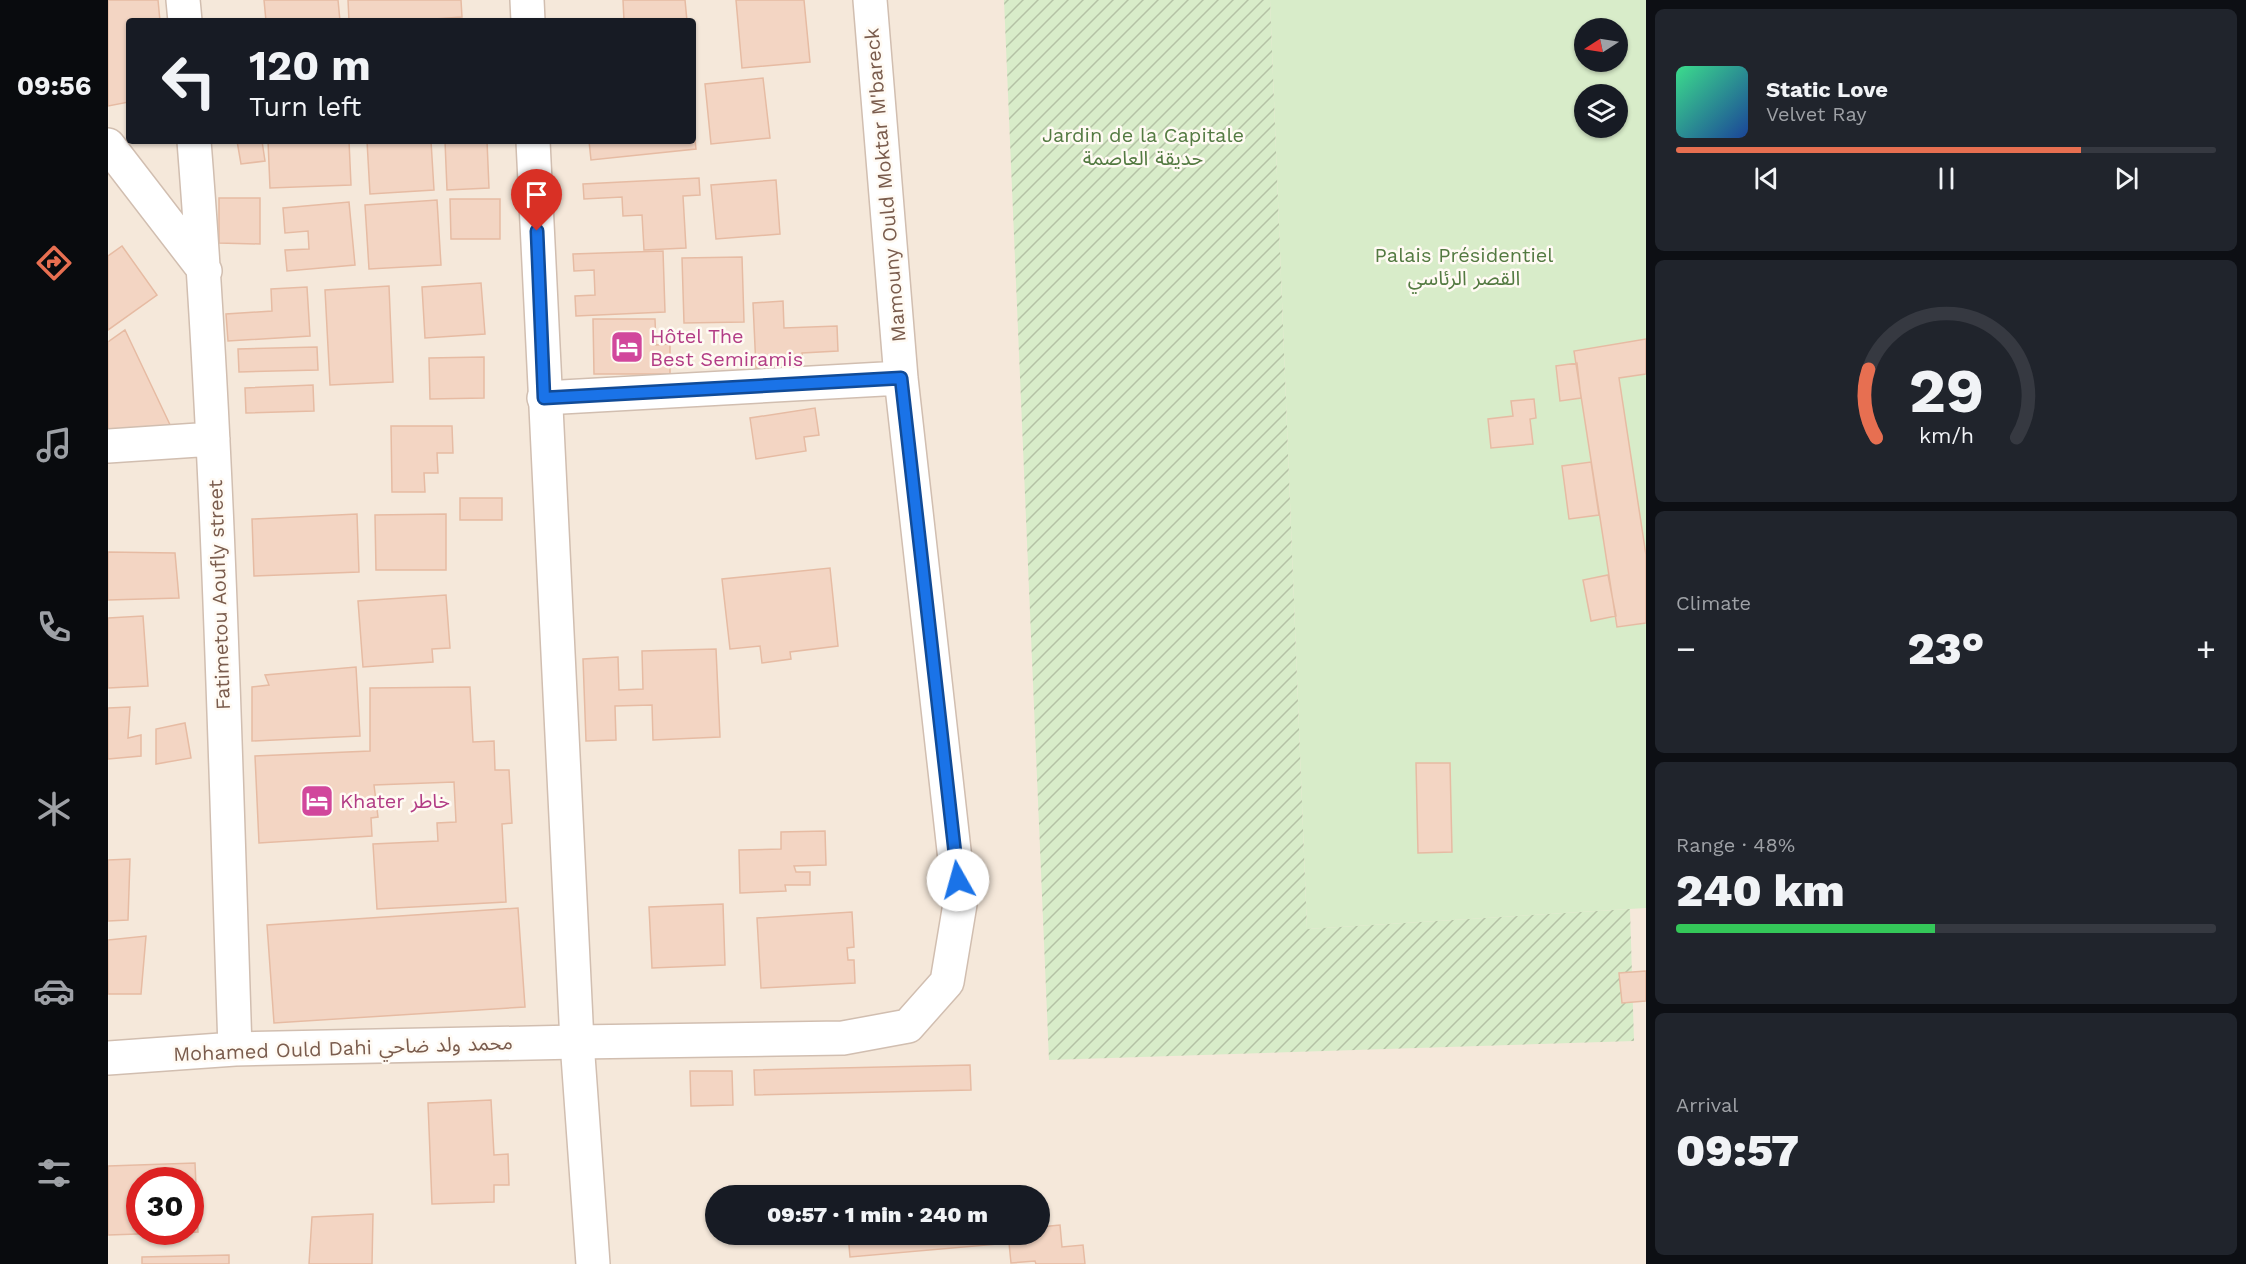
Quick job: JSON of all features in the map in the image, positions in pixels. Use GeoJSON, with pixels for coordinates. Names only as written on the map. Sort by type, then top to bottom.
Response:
{"type":"FeatureCollection","features":[{"type":"Feature","properties":{"kind":"street"},"geometry":{"type":"LineString","coordinates":[[183,0],[184,18]]}},
{"type":"Feature","properties":{"kind":"street"},"geometry":{"type":"LineString","coordinates":[[528,0],[528,18]]}},
{"type":"Feature","properties":{"kind":"street","name":"Mamouny Ould Moktar M'bareck"},"geometry":{"type":"LineString","coordinates":[[577,1042],[843,1038],[909,1026],[947,982],[960,904],[901,378],[870,0]]}},
{"type":"Feature","properties":{"kind":"street","name":"Fatimetou Aoufly street"},"geometry":{"type":"LineString","coordinates":[[194,144],[205,271],[213,439],[235,1049]]}},
{"type":"Feature","properties":{"kind":"street"},"geometry":{"type":"LineString","coordinates":[[533,144],[577,1042],[593,1264]]}},
{"type":"Feature","properties":{"kind":"street"},"geometry":{"type":"LineString","coordinates":[[108,145],[205,271]]}},
{"type":"Feature","properties":{"kind":"street"},"geometry":{"type":"LineString","coordinates":[[544,398],[901,378]]}},
{"type":"Feature","properties":{"kind":"street"},"geometry":{"type":"LineString","coordinates":[[108,446],[213,439]]}},
{"type":"Feature","properties":{"kind":"street","name":"Mohamed Ould Dahi محمد ولد ضاحي"},"geometry":{"type":"LineString","coordinates":[[108,1058],[235,1049],[577,1042]]}},
{"type":"Feature","properties":{"kind":"shaded area"},"geometry":{"type":"Polygon","coordinates":[[[108,0],[1646,0],[1646,1264],[108,1264],[108,0]]]}},
{"type":"Feature","properties":{"kind":"green space","name":"Jardin de la Capitale حديقة العاصمة"},"geometry":{"type":"Polygon","coordinates":[[[1004,0],[1270,0],[1307,929],[1630,909],[1634,1041],[1049,1060],[1004,0]]]}},
{"type":"Feature","properties":{"kind":"green space","name":"Palais Présidentiel القصر الرئاسي"},"geometry":{"type":"Polygon","coordinates":[[[1270,0],[1646,0],[1646,908],[1307,929],[1270,0]]]}},
{"type":"Feature","properties":{"kind":"building"},"geometry":{"type":"Polygon","coordinates":[[[108,0],[158,0],[160,18],[126,18],[126,103],[108,106],[108,0]]]}},
{"type":"Feature","properties":{"kind":"building"},"geometry":{"type":"Polygon","coordinates":[[[264,0],[338,0],[340,18],[266,18],[264,0]]]}},
{"type":"Feature","properties":{"kind":"building"},"geometry":{"type":"Polygon","coordinates":[[[348,0],[461,0],[462,17],[349,18],[348,0]]]}},
{"type":"Feature","properties":{"kind":"building"},"geometry":{"type":"Polygon","coordinates":[[[623,0],[685,0],[687,18],[624,18],[623,0]]]}},
{"type":"Feature","properties":{"kind":"building"},"geometry":{"type":"Polygon","coordinates":[[[736,0],[804,0],[810,62],[742,68],[736,0]]]}},
{"type":"Feature","properties":{"kind":"building"},"geometry":{"type":"Polygon","coordinates":[[[763,78],[770,138],[711,144],[705,84],[763,78]]]}},
{"type":"Feature","properties":{"kind":"building"},"geometry":{"type":"Polygon","coordinates":[[[238,144],[262,144],[265,161],[241,164],[238,144]]]}},
{"type":"Feature","properties":{"kind":"building"},"geometry":{"type":"Polygon","coordinates":[[[268,144],[349,144],[351,185],[270,188],[268,144]]]}},
{"type":"Feature","properties":{"kind":"building"},"geometry":{"type":"Polygon","coordinates":[[[367,144],[431,144],[434,190],[370,194],[367,144]]]}},
{"type":"Feature","properties":{"kind":"building"},"geometry":{"type":"Polygon","coordinates":[[[445,144],[487,144],[489,188],[447,190],[445,144]]]}},
{"type":"Feature","properties":{"kind":"building"},"geometry":{"type":"Polygon","coordinates":[[[589,144],[695,144],[696,149],[591,160],[589,144]]]}},
{"type":"Feature","properties":{"kind":"building"},"geometry":{"type":"Polygon","coordinates":[[[699,178],[700,195],[683,196],[686,248],[644,250],[642,215],[623,216],[622,197],[584,199],[583,184],[699,178]]]}},
{"type":"Feature","properties":{"kind":"building"},"geometry":{"type":"Polygon","coordinates":[[[776,180],[780,234],[716,239],[711,185],[776,180]]]}},
{"type":"Feature","properties":{"kind":"building"},"geometry":{"type":"Polygon","coordinates":[[[219,198],[260,198],[260,244],[219,243],[219,198]]]}},
{"type":"Feature","properties":{"kind":"building"},"geometry":{"type":"Polygon","coordinates":[[[450,199],[500,199],[500,239],[451,239],[450,199]]]}},
{"type":"Feature","properties":{"kind":"building"},"geometry":{"type":"Polygon","coordinates":[[[437,200],[441,265],[369,269],[365,205],[437,200]]]}},
{"type":"Feature","properties":{"kind":"building"},"geometry":{"type":"Polygon","coordinates":[[[349,202],[355,265],[287,271],[285,250],[309,249],[308,231],[285,233],[283,208],[349,202]]]}},
{"type":"Feature","properties":{"kind":"building"},"geometry":{"type":"Polygon","coordinates":[[[122,246],[157,295],[108,330],[108,256],[122,246]]]}},
{"type":"Feature","properties":{"kind":"building"},"geometry":{"type":"Polygon","coordinates":[[[663,251],[665,312],[576,316],[575,296],[595,295],[594,270],[574,271],[573,254],[663,251]]]}},
{"type":"Feature","properties":{"kind":"building"},"geometry":{"type":"Polygon","coordinates":[[[742,257],[744,322],[684,323],[682,258],[742,257]]]}},
{"type":"Feature","properties":{"kind":"building"},"geometry":{"type":"Polygon","coordinates":[[[481,283],[485,334],[425,338],[422,287],[481,283]]]}},
{"type":"Feature","properties":{"kind":"building"},"geometry":{"type":"Polygon","coordinates":[[[389,286],[393,382],[330,385],[325,290],[389,286]]]}},
{"type":"Feature","properties":{"kind":"building"},"geometry":{"type":"Polygon","coordinates":[[[307,287],[310,336],[228,341],[226,314],[272,311],[271,289],[307,287]]]}},
{"type":"Feature","properties":{"kind":"building"},"geometry":{"type":"Polygon","coordinates":[[[783,301],[784,328],[837,326],[838,351],[802,353],[803,366],[756,368],[753,303],[783,301]]]}},
{"type":"Feature","properties":{"kind":"building"},"geometry":{"type":"Polygon","coordinates":[[[593,319],[655,319],[656,345],[670,344],[670,374],[594,374],[593,319]]]}},
{"type":"Feature","properties":{"kind":"building"},"geometry":{"type":"Polygon","coordinates":[[[125,330],[173,431],[108,438],[108,342],[125,330]]]}},
{"type":"Feature","properties":{"kind":"building"},"geometry":{"type":"Polygon","coordinates":[[[1646,339],[1646,374],[1619,378],[1646,555],[1646,623],[1617,627],[1574,351],[1646,339]]]}},
{"type":"Feature","properties":{"kind":"building"},"geometry":{"type":"Polygon","coordinates":[[[317,347],[318,370],[239,372],[238,349],[317,347]]]}},
{"type":"Feature","properties":{"kind":"building"},"geometry":{"type":"Polygon","coordinates":[[[484,357],[484,398],[430,399],[429,358],[484,357]]]}},
{"type":"Feature","properties":{"kind":"building"},"geometry":{"type":"Polygon","coordinates":[[[1577,363],[1581,398],[1560,401],[1556,366],[1577,363]]]}},
{"type":"Feature","properties":{"kind":"building"},"geometry":{"type":"Polygon","coordinates":[[[313,385],[314,411],[246,413],[245,388],[313,385]]]}},
{"type":"Feature","properties":{"kind":"building"},"geometry":{"type":"Polygon","coordinates":[[[1534,399],[1536,418],[1530,419],[1533,444],[1491,448],[1488,419],[1513,416],[1511,401],[1534,399]]]}},
{"type":"Feature","properties":{"kind":"building"},"geometry":{"type":"Polygon","coordinates":[[[815,408],[819,435],[804,437],[806,451],[756,459],[750,418],[815,408]]]}},
{"type":"Feature","properties":{"kind":"building"},"geometry":{"type":"Polygon","coordinates":[[[391,426],[452,426],[453,453],[437,453],[438,473],[424,473],[425,492],[392,492],[391,426]]]}},
{"type":"Feature","properties":{"kind":"building"},"geometry":{"type":"Polygon","coordinates":[[[1591,462],[1599,515],[1569,519],[1562,466],[1591,462]]]}},
{"type":"Feature","properties":{"kind":"building"},"geometry":{"type":"Polygon","coordinates":[[[460,498],[502,498],[502,520],[460,520],[460,498]]]}},
{"type":"Feature","properties":{"kind":"building"},"geometry":{"type":"Polygon","coordinates":[[[357,514],[359,572],[254,576],[252,519],[357,514]]]}},
{"type":"Feature","properties":{"kind":"building"},"geometry":{"type":"Polygon","coordinates":[[[446,514],[446,570],[376,570],[375,515],[446,514]]]}},
{"type":"Feature","properties":{"kind":"building"},"geometry":{"type":"Polygon","coordinates":[[[108,552],[175,553],[179,598],[108,600],[108,552]]]}},
{"type":"Feature","properties":{"kind":"building"},"geometry":{"type":"Polygon","coordinates":[[[830,568],[838,646],[790,652],[791,659],[762,663],[760,646],[730,649],[722,579],[830,568]]]}},
{"type":"Feature","properties":{"kind":"building"},"geometry":{"type":"Polygon","coordinates":[[[1608,575],[1616,616],[1591,621],[1583,580],[1608,575]]]}},
{"type":"Feature","properties":{"kind":"building"},"geometry":{"type":"Polygon","coordinates":[[[446,595],[450,648],[432,649],[433,662],[363,667],[358,601],[446,595]]]}},
{"type":"Feature","properties":{"kind":"building"},"geometry":{"type":"Polygon","coordinates":[[[143,616],[148,686],[108,688],[108,618],[143,616]]]}},
{"type":"Feature","properties":{"kind":"building"},"geometry":{"type":"Polygon","coordinates":[[[716,649],[720,737],[653,740],[652,705],[615,706],[616,740],[586,741],[583,659],[618,657],[619,690],[643,689],[642,651],[716,649]]]}},
{"type":"Feature","properties":{"kind":"building"},"geometry":{"type":"Polygon","coordinates":[[[356,667],[360,736],[252,741],[252,687],[269,685],[265,675],[356,667]]]}},
{"type":"Feature","properties":{"kind":"building","name":"Khater خاطر"},"geometry":{"type":"Polygon","coordinates":[[[470,687],[473,742],[494,741],[495,770],[509,770],[512,823],[502,824],[506,902],[377,909],[373,844],[438,841],[437,823],[456,822],[454,782],[374,785],[378,817],[371,818],[372,836],[259,843],[255,756],[370,751],[370,688],[470,687]]]}},
{"type":"Feature","properties":{"kind":"building"},"geometry":{"type":"Polygon","coordinates":[[[130,707],[128,738],[141,735],[141,756],[108,759],[108,708],[130,707]]]}},
{"type":"Feature","properties":{"kind":"building"},"geometry":{"type":"Polygon","coordinates":[[[185,723],[191,758],[156,764],[156,729],[185,723]]]}},
{"type":"Feature","properties":{"kind":"building"},"geometry":{"type":"Polygon","coordinates":[[[1416,763],[1450,763],[1452,852],[1418,853],[1416,763]]]}},
{"type":"Feature","properties":{"kind":"building"},"geometry":{"type":"Polygon","coordinates":[[[825,831],[826,865],[794,866],[796,872],[810,872],[810,885],[785,885],[786,891],[740,893],[739,850],[781,849],[781,832],[825,831]]]}},
{"type":"Feature","properties":{"kind":"building"},"geometry":{"type":"Polygon","coordinates":[[[130,859],[128,920],[108,921],[108,860],[130,859]]]}},
{"type":"Feature","properties":{"kind":"building"},"geometry":{"type":"Polygon","coordinates":[[[723,904],[725,965],[652,968],[649,907],[723,904]]]}},
{"type":"Feature","properties":{"kind":"building"},"geometry":{"type":"Polygon","coordinates":[[[518,908],[525,1007],[274,1023],[267,925],[518,908]]]}},
{"type":"Feature","properties":{"kind":"building"},"geometry":{"type":"Polygon","coordinates":[[[852,912],[854,947],[847,948],[848,960],[854,960],[855,983],[761,988],[757,918],[852,912]]]}},
{"type":"Feature","properties":{"kind":"building"},"geometry":{"type":"Polygon","coordinates":[[[146,936],[141,994],[108,994],[108,940],[146,936]]]}},
{"type":"Feature","properties":{"kind":"building"},"geometry":{"type":"Polygon","coordinates":[[[1646,971],[1646,1001],[1622,1003],[1619,973],[1646,971]]]}},
{"type":"Feature","properties":{"kind":"building"},"geometry":{"type":"Polygon","coordinates":[[[970,1065],[971,1090],[755,1095],[754,1070],[970,1065]]]}},
{"type":"Feature","properties":{"kind":"building"},"geometry":{"type":"Polygon","coordinates":[[[690,1071],[732,1071],[733,1105],[691,1106],[690,1071]]]}},
{"type":"Feature","properties":{"kind":"building"},"geometry":{"type":"Polygon","coordinates":[[[491,1100],[494,1155],[508,1154],[509,1185],[494,1185],[494,1202],[432,1204],[428,1103],[491,1100]]]}},
{"type":"Feature","properties":{"kind":"building"},"geometry":{"type":"Polygon","coordinates":[[[195,1163],[195,1167],[126,1167],[126,1234],[108,1235],[108,1166],[195,1163]]]}},
{"type":"Feature","properties":{"kind":"building"},"geometry":{"type":"Polygon","coordinates":[[[373,1214],[372,1264],[309,1264],[312,1217],[373,1214]]]}},
{"type":"Feature","properties":{"kind":"building"},"geometry":{"type":"Polygon","coordinates":[[[1060,1225],[1062,1247],[1083,1245],[1085,1264],[1036,1264],[1035,1261],[1011,1263],[1009,1245],[1050,1245],[1050,1226],[1060,1225]]]}},
{"type":"Feature","properties":{"kind":"building"},"geometry":{"type":"Polygon","coordinates":[[[849,1245],[986,1245],[850,1257],[849,1245]]]}},
{"type":"Feature","properties":{"kind":"building"},"geometry":{"type":"Polygon","coordinates":[[[229,1255],[229,1264],[142,1264],[142,1257],[229,1255]]]}},
{"type":"Feature","properties":{"kind":"place","name":"Hôtel The Best Semiramis"},"geometry":{"type":"Point","coordinates":[627,347]}},
{"type":"Feature","properties":{"kind":"place","name":"Khater خاطر"},"geometry":{"type":"Point","coordinates":[317,801]}},
{"type":"Feature","properties":{"kind":"route"},"geometry":{"type":"LineString","coordinates":[[537,231],[544,398],[901,378],[958,880]]}}]}
